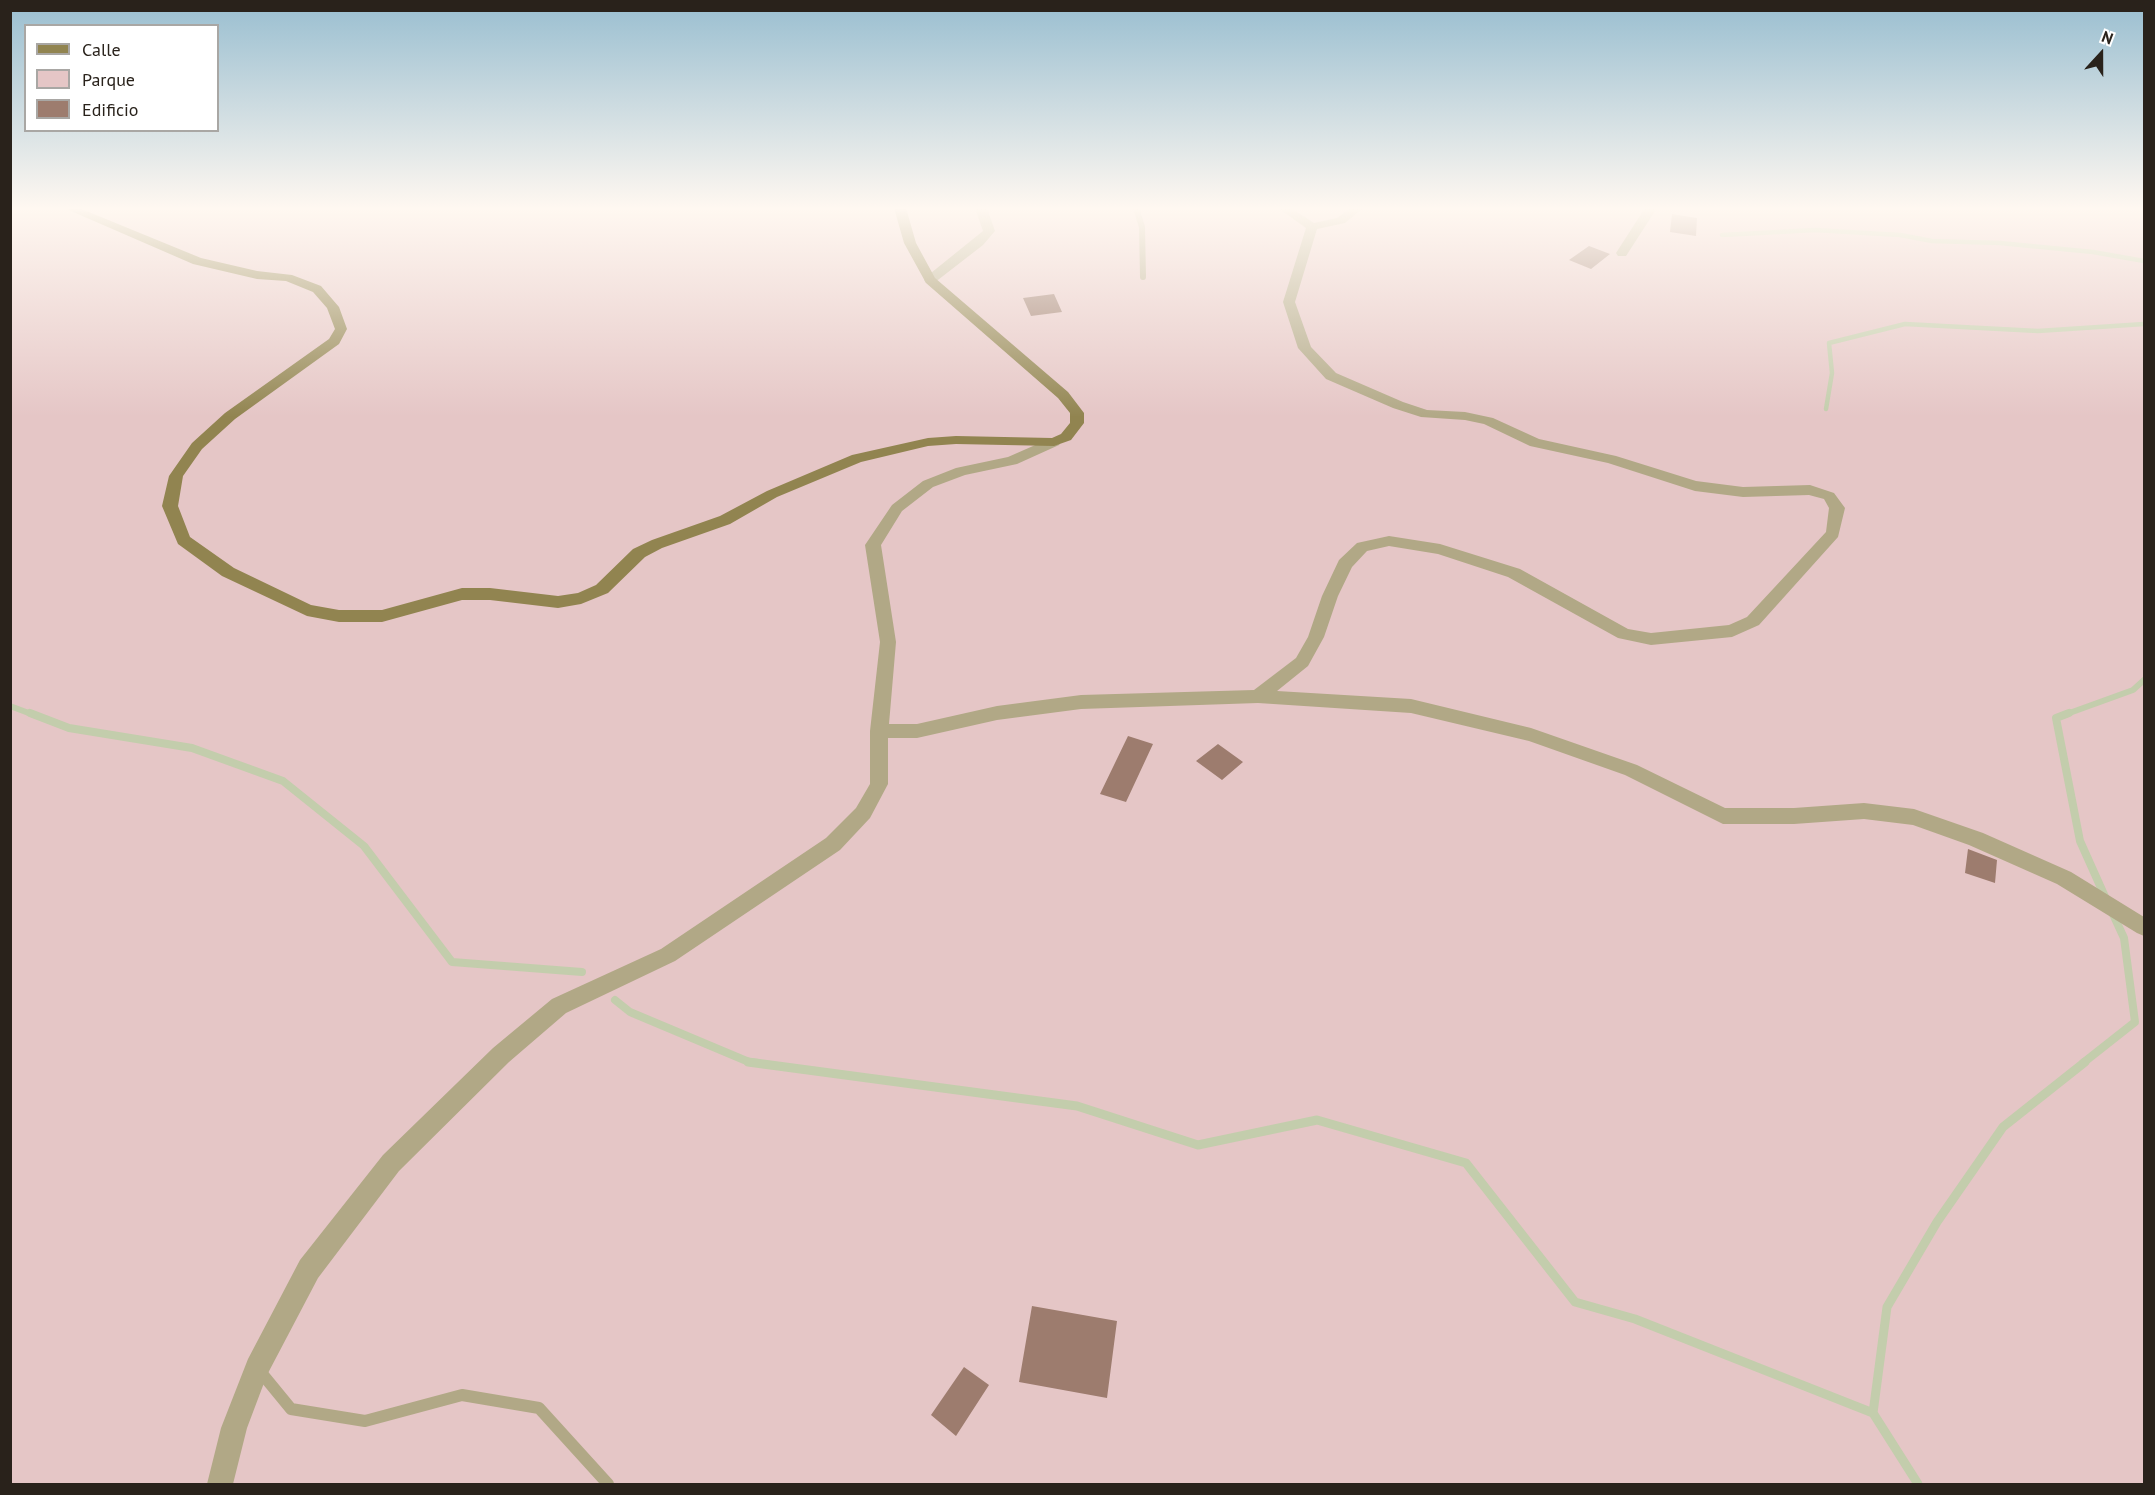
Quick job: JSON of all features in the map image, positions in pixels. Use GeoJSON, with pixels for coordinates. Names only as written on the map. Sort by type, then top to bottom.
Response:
{"type":"FeatureCollection","features":[{"type":"Feature","properties":{"kind":"street"},"geometry":{"type":"LineString","coordinates":[[286,278],[317,289],[333,307],[341,329],[334,341],[230,416],[197,446],[176,476],[170,506],[183,540],[228,572],[308,610],[339,616],[382,616],[462,594],[490,594],[558,602],[581,598],[609,584],[639,553],[657,544],[725,520],[772,494],[857,458],[898,447],[956,440],[1054,442]]}},
{"type":"Feature","properties":{"kind":"street"},"geometry":{"type":"LineString","coordinates":[[220,1485],[234,1428],[257,1368],[309,1269],[391,1163],[501,1055],[559,1006],[668,955],[833,844],[863,813],[879,784],[879,731],[888,642],[873,545],[897,508],[928,484],[960,471],[1012,461],[1054,442],[1073,430],[1077,423],[1077,413],[1063,395],[930,280],[933,278]]}},
{"type":"Feature","properties":{"kind":"street"},"geometry":{"type":"LineString","coordinates":[[1258,696],[1302,662],[1316,637],[1330,596],[1345,564],[1362,547],[1389,541],[1440,549],[1514,573],[1624,634],[1651,639],[1732,631],[1753,621],[1833,533],[1837,508],[1829,496],[1810,490],[1743,492],[1695,486],[1611,459],[1534,443],[1488,422],[1465,416],[1426,414],[1331,376],[1305,348],[1289,302],[1296,278]]}},
{"type":"Feature","properties":{"kind":"street"},"geometry":{"type":"LineString","coordinates":[[879,731],[917,731],[997,713],[1081,702],[1258,696],[1412,706],[1532,735],[1631,770],[1723,816],[1794,816],[1864,811],[1914,817],[1976,839],[2064,878],[2145,927]]}},
{"type":"Feature","properties":{"kind":"lane"},"geometry":{"type":"LineString","coordinates":[[257,1368],[291,1409],[365,1421],[462,1395],[539,1408],[608,1485]]}},
{"type":"Feature","properties":{"kind":"green space"},"geometry":{"type":"Polygon","coordinates":[[[10,278],[2144,278],[2144,1484],[11,1484],[10,278]]]}},
{"type":"Feature","properties":{"kind":"building"},"geometry":{"type":"Polygon","coordinates":[[[1054,294],[1062,312],[1031,316],[1023,298],[1054,294]]]}},
{"type":"Feature","properties":{"kind":"building"},"geometry":{"type":"Polygon","coordinates":[[[1128,736],[1153,744],[1126,802],[1100,794],[1128,736]]]}},
{"type":"Feature","properties":{"kind":"building"},"geometry":{"type":"Polygon","coordinates":[[[1218,744],[1243,762],[1222,780],[1196,761],[1218,744]]]}},
{"type":"Feature","properties":{"kind":"building"},"geometry":{"type":"Polygon","coordinates":[[[1968,849],[1997,860],[1995,883],[1965,873],[1968,849]]]}},
{"type":"Feature","properties":{"kind":"building"},"geometry":{"type":"Polygon","coordinates":[[[1032,1306],[1117,1321],[1107,1398],[1019,1382],[1032,1306]]]}},
{"type":"Feature","properties":{"kind":"building"},"geometry":{"type":"Polygon","coordinates":[[[964,1367],[989,1385],[956,1436],[931,1415],[964,1367]]]}},
{"type":"Feature","properties":{"kind":"waterway"},"geometry":{"type":"LineString","coordinates":[[1826,409],[1832,373],[1829,343],[1905,324],[2038,331],[2144,324]]}},
{"type":"Feature","properties":{"kind":"waterway"},"geometry":{"type":"LineString","coordinates":[[2064,715],[2133,690],[2144,680]]}},
{"type":"Feature","properties":{"kind":"waterway"},"geometry":{"type":"LineString","coordinates":[[10,706],[34,715]]}},
{"type":"Feature","properties":{"kind":"waterway"},"geometry":{"type":"LineString","coordinates":[[30,713],[69,728],[192,748],[283,781],[364,846],[452,962],[582,972]]}},
{"type":"Feature","properties":{"kind":"waterway"},"geometry":{"type":"LineString","coordinates":[[2069,713],[2056,718],[2080,841],[2106,899]]}},
{"type":"Feature","properties":{"kind":"waterway"},"geometry":{"type":"LineString","coordinates":[[2083,1063],[2135,1022],[2124,938],[2112,912]]}},
{"type":"Feature","properties":{"kind":"waterway"},"geometry":{"type":"LineString","coordinates":[[615,1000],[630,1012],[749,1062],[758,1063]]}},
{"type":"Feature","properties":{"kind":"waterway"},"geometry":{"type":"LineString","coordinates":[[748,1062],[1077,1106],[1198,1145],[1317,1120],[1466,1163],[1575,1302],[1635,1319],[1873,1413]]}},
{"type":"Feature","properties":{"kind":"waterway"},"geometry":{"type":"LineString","coordinates":[[1873,1413],[1887,1307],[1937,1222],[2003,1127],[2085,1062]]}},
{"type":"Feature","properties":{"kind":"waterway"},"geometry":{"type":"LineString","coordinates":[[1873,1413],[1918,1484]]}}]}
